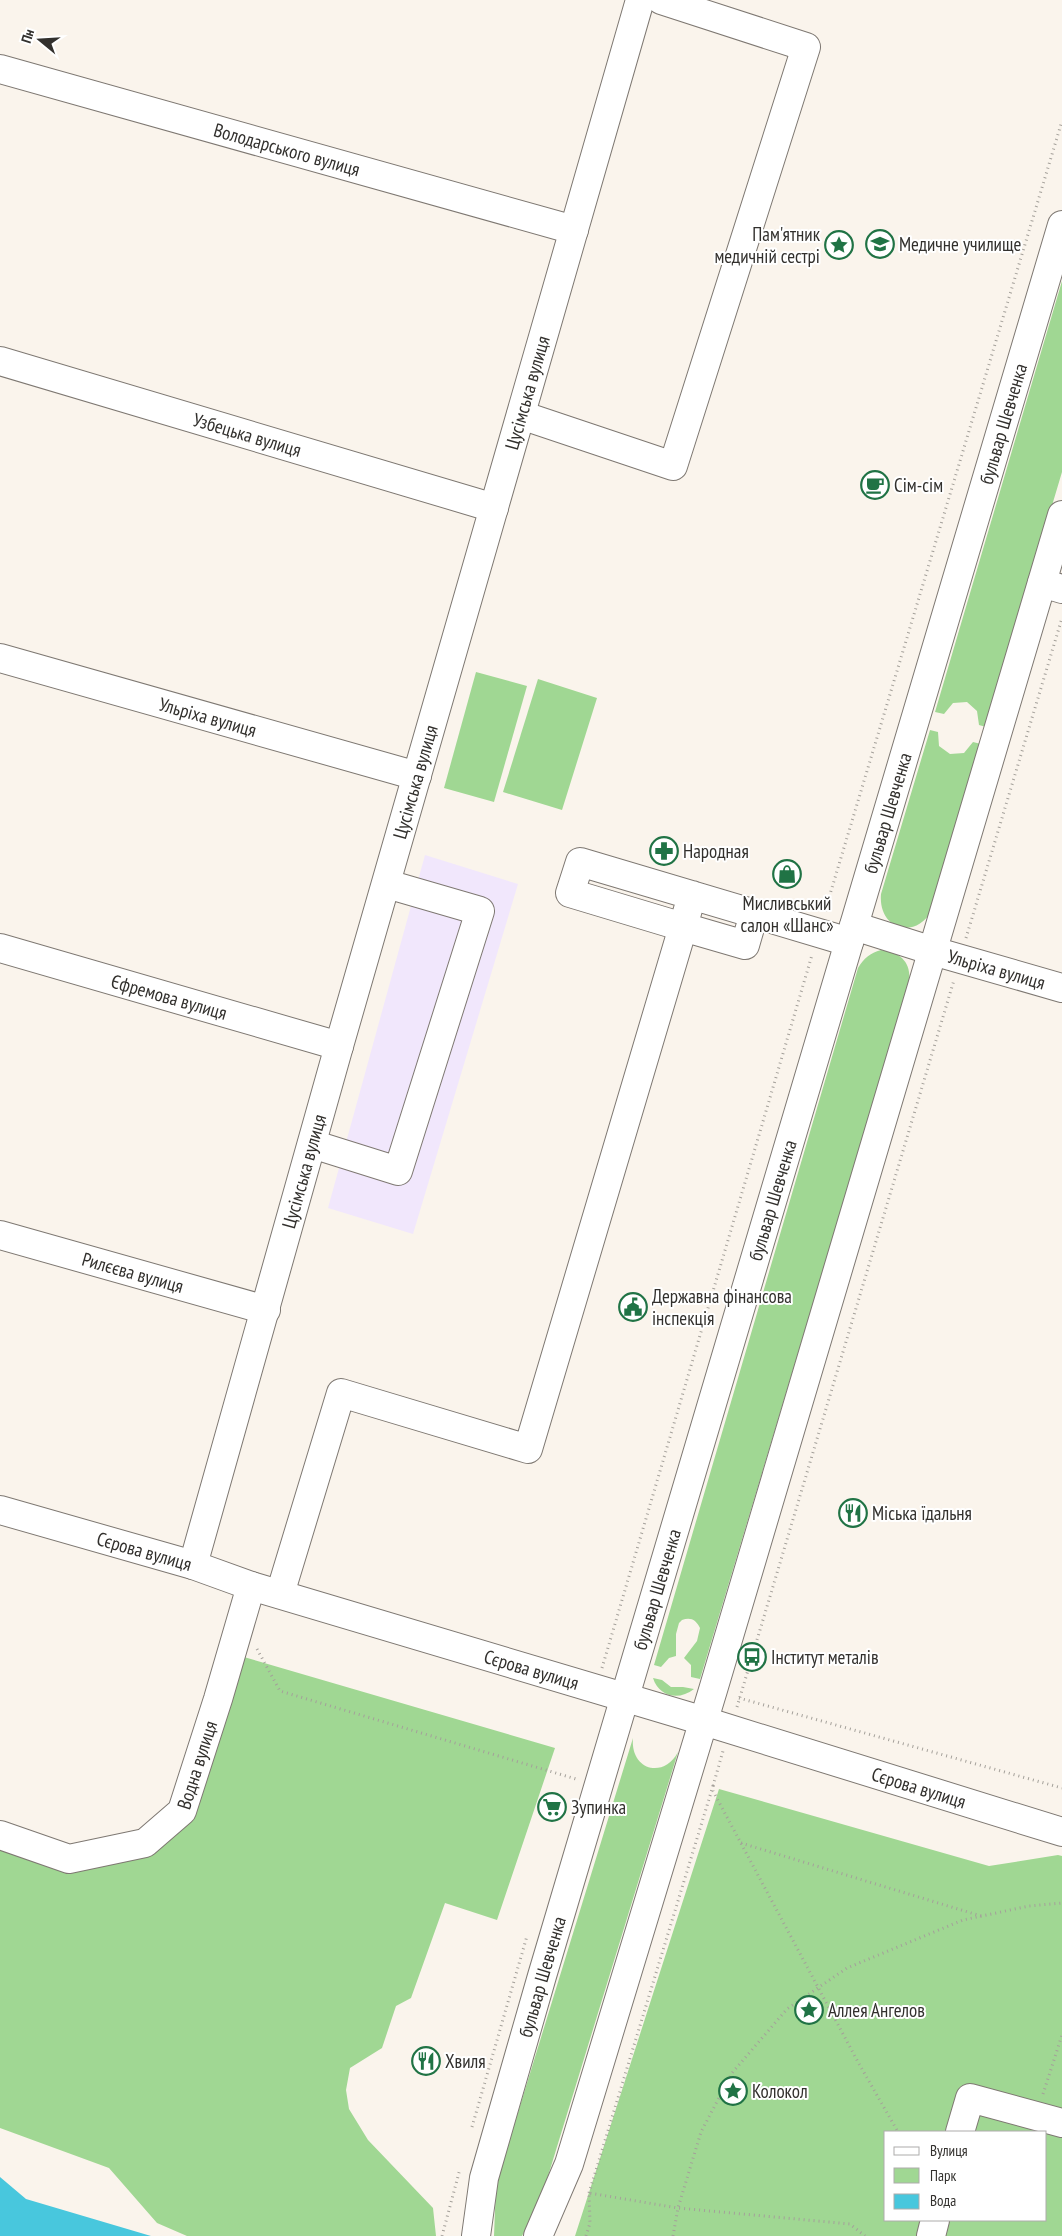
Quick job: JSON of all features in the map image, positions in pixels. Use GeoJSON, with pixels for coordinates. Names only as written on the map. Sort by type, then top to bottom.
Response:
{"type":"FeatureCollection","features":[{"type":"Feature","properties":{"kind":"street","name":"Цусімська вулиця"},"geometry":{"type":"LineString","coordinates":[[193,1565],[339,1046],[640,0]]}},
{"type":"Feature","properties":{"kind":"street"},"geometry":{"type":"LineString","coordinates":[[521,415],[673,466],[806,47],[662,0]]}},
{"type":"Feature","properties":{"kind":"street","name":"Володарського вулиця"},"geometry":{"type":"LineString","coordinates":[[0,69],[574,230]]}},
{"type":"Feature","properties":{"kind":"street","name":"бульвар Шевченка"},"geometry":{"type":"LineString","coordinates":[[476,2236],[484,2178],[624,1697],[1062,225]]}},
{"type":"Feature","properties":{"kind":"street","name":"Узбецька вулиця"},"geometry":{"type":"LineString","coordinates":[[0,362],[494,508]]}},
{"type":"Feature","properties":{"kind":"street"},"geometry":{"type":"LineString","coordinates":[[538,2236],[569,2164],[704,1721],[933,951],[1052,586],[1060,525]]}},
{"type":"Feature","properties":{"kind":"street","name":"Ульріха вулиця"},"geometry":{"type":"LineString","coordinates":[[0,658],[417,776]]}},
{"type":"Feature","properties":{"kind":"street","name":"Ульріха вулиця"},"geometry":{"type":"LineString","coordinates":[[683,927],[570,893],[580,862],[818,933],[851,934],[933,951],[1062,988]]}},
{"type":"Feature","properties":{"kind":"street"},"geometry":{"type":"LineString","coordinates":[[312,1144],[398,1171],[480,911],[387,884]]}},
{"type":"Feature","properties":{"kind":"street"},"geometry":{"type":"LineString","coordinates":[[280,1594],[341,1393],[528,1448],[692,895]]}},
{"type":"Feature","properties":{"kind":"street"},"geometry":{"type":"LineString","coordinates":[[683,927],[745,945],[754,914]]}},
{"type":"Feature","properties":{"kind":"street","name":"Єфремова вулиця"},"geometry":{"type":"LineString","coordinates":[[0,948],[339,1046]]}},
{"type":"Feature","properties":{"kind":"street","name":"Рилєєва вулиця"},"geometry":{"type":"LineString","coordinates":[[0,1235],[266,1310]]}},
{"type":"Feature","properties":{"kind":"street","name":"Сєрова вулиця"},"geometry":{"type":"LineString","coordinates":[[0,1510],[193,1565],[250,1586],[596,1688],[1062,1832]]}},
{"type":"Feature","properties":{"kind":"street","name":"Водна вулиця"},"geometry":{"type":"LineString","coordinates":[[0,1835],[69,1859],[145,1843],[182,1811],[218,1699],[250,1586]]}},
{"type":"Feature","properties":{"kind":"street"},"geometry":{"type":"LineString","coordinates":[[960,2131],[970,2098],[1062,2123]]}},
{"type":"Feature","properties":{"kind":"street"},"geometry":{"type":"LineString","coordinates":[[931,2236],[935,2221]]}},
{"type":"Feature","properties":{"kind":"path"},"geometry":{"type":"LineString","coordinates":[[596,1688],[818,933],[1062,121]]}},
{"type":"Feature","properties":{"kind":"path"},"geometry":{"type":"LineString","coordinates":[[586,2236],[590,2223],[589,2194],[1062,618]]}},
{"type":"Feature","properties":{"kind":"path"},"geometry":{"type":"LineString","coordinates":[[241,1620],[280,1691],[576,1780]]}},
{"type":"Feature","properties":{"kind":"path"},"geometry":{"type":"LineString","coordinates":[[739,1698],[1062,1788]]}},
{"type":"Feature","properties":{"kind":"path"},"geometry":{"type":"LineString","coordinates":[[574,1787],[579,1770]]}},
{"type":"Feature","properties":{"kind":"path"},"geometry":{"type":"LineString","coordinates":[[713,1786],[713,1791],[818,1988],[897,2131]]}},
{"type":"Feature","properties":{"kind":"path"},"geometry":{"type":"LineString","coordinates":[[740,1842],[982,1916]]}},
{"type":"Feature","properties":{"kind":"path"},"geometry":{"type":"LineString","coordinates":[[673,2236],[678,2208],[701,2132],[732,2073],[787,2009],[846,1968],[963,1920],[1029,1906],[1062,1903]]}},
{"type":"Feature","properties":{"kind":"path"},"geometry":{"type":"LineString","coordinates":[[472,2130],[529,1932]]}},
{"type":"Feature","properties":{"kind":"path"},"geometry":{"type":"LineString","coordinates":[[1036,2116],[1062,2035]]}},
{"type":"Feature","properties":{"kind":"path"},"geometry":{"type":"LineString","coordinates":[[442,2236],[461,2167]]}},
{"type":"Feature","properties":{"kind":"path"},"geometry":{"type":"LineString","coordinates":[[589,2194],[678,2208],[850,2224],[865,2236]]}},
{"type":"Feature","properties":{"kind":"shaded area"},"geometry":{"type":"Polygon","coordinates":[[[425,855],[518,884],[413,1234],[328,1208],[425,855]]]}},
{"type":"Feature","properties":{"kind":"green space"},"geometry":{"type":"Polygon","coordinates":[[[1062,281],[1062,472],[986,727],[979,725],[977,711],[967,702],[953,703],[944,714],[935,712],[1062,281]]]}},
{"type":"Feature","properties":{"kind":"green space"},"geometry":{"type":"Polygon","coordinates":[[[476,672],[527,686],[494,802],[444,788],[476,672]]]}},
{"type":"Feature","properties":{"kind":"green space"},"geometry":{"type":"Polygon","coordinates":[[[538,679],[597,698],[562,810],[503,792],[538,679]]]}},
{"type":"Feature","properties":{"kind":"green space"},"geometry":{"type":"Polygon","coordinates":[[[930,730],[938,732],[939,746],[950,754],[964,753],[973,742],[981,744],[932,910],[925,920],[916,926],[908,928],[899,927],[891,923],[885,916],[881,894],[930,730]]]}},
{"type":"Feature","properties":{"kind":"green space"},"geometry":{"type":"Polygon","coordinates":[[[881,950],[895,953],[904,960],[909,971],[909,984],[700,1679],[691,1677],[691,1665],[684,1658],[697,1641],[700,1628],[691,1619],[682,1620],[679,1623],[676,1634],[676,1656],[669,1658],[661,1667],[654,1665],[858,968],[868,956],[881,950]]]}},
{"type":"Feature","properties":{"kind":"green space"},"geometry":{"type":"Polygon","coordinates":[[[237,1655],[555,1748],[497,1920],[445,1903],[411,1998],[396,2006],[382,2048],[350,2068],[346,2090],[349,2109],[368,2140],[433,2208],[436,2236],[187,2236],[157,2223],[109,2168],[0,2128],[0,1846],[150,1851],[237,1655]]]}},
{"type":"Feature","properties":{"kind":"green space"},"geometry":{"type":"Polygon","coordinates":[[[653,1678],[662,1680],[671,1687],[694,1689],[682,1695],[670,1695],[660,1689],[653,1678]]]}},
{"type":"Feature","properties":{"kind":"green space"},"geometry":{"type":"Polygon","coordinates":[[[633,1738],[633,1749],[637,1757],[649,1767],[664,1766],[672,1761],[678,1752],[541,2199],[522,2236],[494,2236],[496,2184],[633,1738]]]}},
{"type":"Feature","properties":{"kind":"green space"},"geometry":{"type":"Polygon","coordinates":[[[719,1789],[989,1866],[1058,1855],[1062,1856],[1062,2236],[575,2236],[719,1789]]]}},
{"type":"Feature","properties":{"kind":"water"},"geometry":{"type":"Polygon","coordinates":[[[0,2177],[26,2199],[151,2236],[0,2236],[0,2177]]]}},
{"type":"Feature","properties":{"kind":"place","name":"Медичне училище"},"geometry":{"type":"Point","coordinates":[880,244]}},
{"type":"Feature","properties":{"kind":"place","name":"Пам'ятник медичній сестрі"},"geometry":{"type":"Point","coordinates":[839,245]}},
{"type":"Feature","properties":{"kind":"place","name":"Сім-сім"},"geometry":{"type":"Point","coordinates":[875,485]}},
{"type":"Feature","properties":{"kind":"place","name":"Народная"},"geometry":{"type":"Point","coordinates":[664,851]}},
{"type":"Feature","properties":{"kind":"place","name":"Мисливський салон «Шанс»"},"geometry":{"type":"Point","coordinates":[787,874]}},
{"type":"Feature","properties":{"kind":"place","name":"Державна фінансова інспекція"},"geometry":{"type":"Point","coordinates":[633,1307]}},
{"type":"Feature","properties":{"kind":"place","name":"Міська їдальня"},"geometry":{"type":"Point","coordinates":[853,1513]}},
{"type":"Feature","properties":{"kind":"place","name":"Інститут металів"},"geometry":{"type":"Point","coordinates":[752,1657]}},
{"type":"Feature","properties":{"kind":"place","name":"Зупинка"},"geometry":{"type":"Point","coordinates":[552,1807]}},
{"type":"Feature","properties":{"kind":"place","name":"Аллея Ангелов"},"geometry":{"type":"Point","coordinates":[809,2010]}},
{"type":"Feature","properties":{"kind":"place","name":"Хвиля"},"geometry":{"type":"Point","coordinates":[426,2061]}},
{"type":"Feature","properties":{"kind":"place","name":"Колокол"},"geometry":{"type":"Point","coordinates":[733,2091]}}]}
